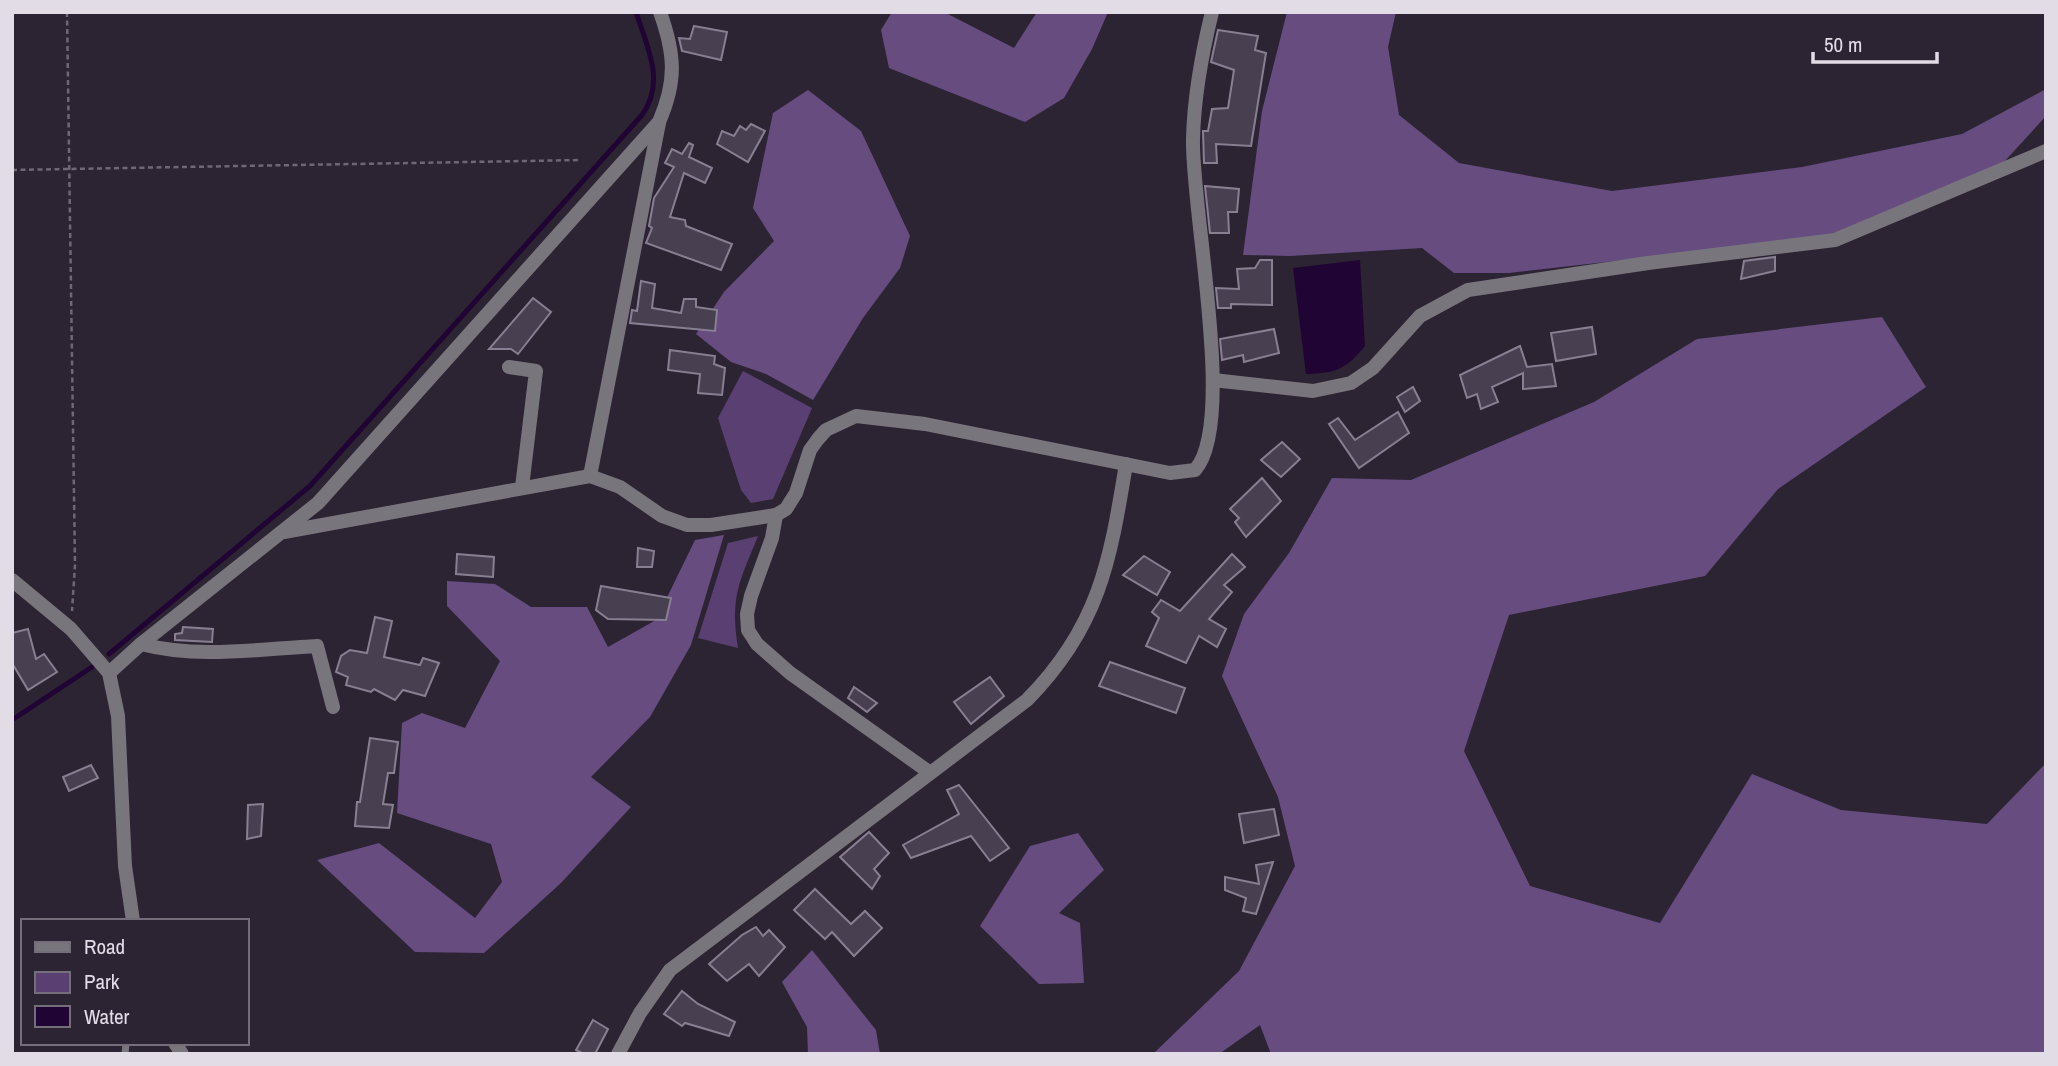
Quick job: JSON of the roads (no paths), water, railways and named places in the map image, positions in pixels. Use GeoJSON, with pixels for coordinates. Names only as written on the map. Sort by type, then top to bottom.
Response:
{"type":"FeatureCollection","features":[{"type":"Feature","properties":{"kind":"street"},"geometry":{"type":"LineString","coordinates":[[590,476],[659,122],[671,94],[673,59],[660,12]]}},
{"type":"Feature","properties":{"kind":"street"},"geometry":{"type":"LineString","coordinates":[[284,532],[590,476],[620,487],[662,516],[687,525],[711,526],[776,515],[786,509],[796,493],[810,450],[818,439],[826,430],[856,416],[925,424],[1170,473],[1195,470],[1202,462],[1208,443],[1213,380],[1196,207],[1193,137],[1212,12]]}},
{"type":"Feature","properties":{"kind":"street"},"geometry":{"type":"LineString","coordinates":[[110,673],[141,644],[318,503],[659,122]]}},
{"type":"Feature","properties":{"kind":"street"},"geometry":{"type":"LineString","coordinates":[[1213,380],[1313,391],[1351,383],[1373,368],[1420,316],[1468,290],[1648,263],[1835,240],[2046,151]]}},
{"type":"Feature","properties":{"kind":"street"},"geometry":{"type":"LineString","coordinates":[[509,368],[536,371],[522,487]]}},
{"type":"Feature","properties":{"kind":"street"},"geometry":{"type":"LineString","coordinates":[[618,1054],[640,1013],[670,970],[1027,700],[1056,670],[1094,606],[1108,566],[1126,464]]}},
{"type":"Feature","properties":{"kind":"street"},"geometry":{"type":"LineString","coordinates":[[776,515],[772,538],[751,596],[747,614],[748,630],[757,644],[790,673],[929,772]]}},
{"type":"Feature","properties":{"kind":"street"},"geometry":{"type":"LineString","coordinates":[[12,580],[71,629],[110,673],[118,716],[125,866],[133,919]]}},
{"type":"Feature","properties":{"kind":"street"},"geometry":{"type":"LineString","coordinates":[[141,644],[166,650],[196,652],[317,646],[333,707]]}},
{"type":"Feature","properties":{"kind":"water"},"geometry":{"type":"Polygon","coordinates":[[[1360,260],[1365,346],[1340,368],[1306,374],[1293,268],[1360,260]]]}},
{"type":"Feature","properties":{"kind":"waterway"},"geometry":{"type":"LineString","coordinates":[[109,654],[310,486],[642,115],[649,103],[654,77],[649,51],[636,12]]}},
{"type":"Feature","properties":{"kind":"waterway"},"geometry":{"type":"LineString","coordinates":[[12,720],[92,667]]}}]}
